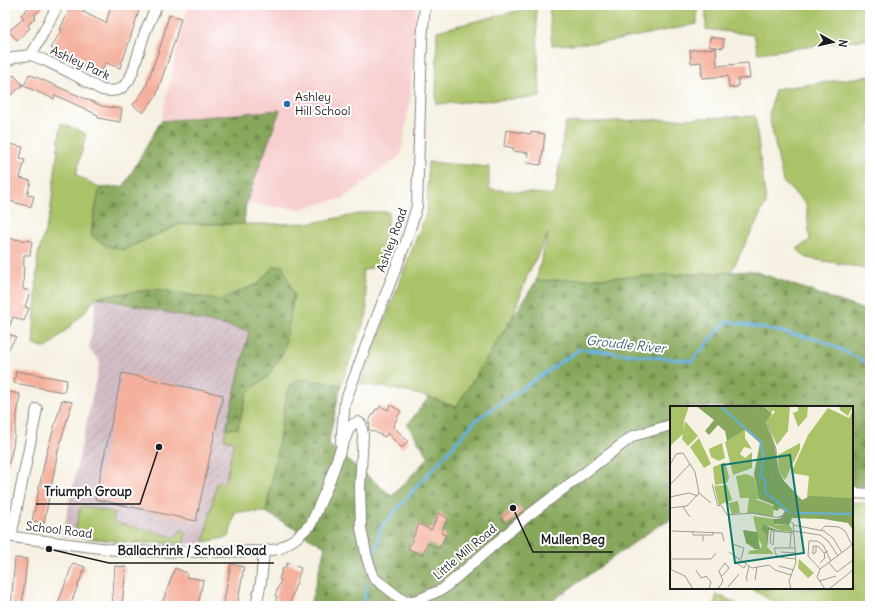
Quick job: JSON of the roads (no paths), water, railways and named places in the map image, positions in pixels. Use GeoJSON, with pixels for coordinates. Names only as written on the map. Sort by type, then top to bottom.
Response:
{"type":"FeatureCollection","features":[{"type":"Feature","properties":{"kind":"street","name":"Ashley Park"},"geometry":{"type":"LineString","coordinates":[[31,55],[58,5]]}},
{"type":"Feature","properties":{"kind":"street","name":"Ashley Park"},"geometry":{"type":"LineString","coordinates":[[5,62],[15,57],[31,55],[71,73],[102,90],[118,90],[129,80],[145,32],[158,5]]}},
{"type":"Feature","properties":{"kind":"street","name":"Ashley Road"},"geometry":{"type":"LineString","coordinates":[[340,451],[345,402],[406,242],[418,206],[424,5]]}},
{"type":"Feature","properties":{"kind":"street"},"geometry":{"type":"LineString","coordinates":[[8,537],[38,409]]}},
{"type":"Feature","properties":{"kind":"street","name":"Little Mill Road"},"geometry":{"type":"LineString","coordinates":[[340,451],[349,429],[358,422],[361,424],[363,435],[360,487],[360,528],[374,578],[405,602],[418,600],[443,589],[525,518],[633,436],[670,424]]}},
{"type":"Feature","properties":{"kind":"street","name":"School Road"},"geometry":{"type":"LineString","coordinates":[[8,537],[124,550],[209,552],[264,551],[279,549],[296,538],[311,524],[328,485],[340,451]]}},
{"type":"Feature","properties":{"kind":"street"},"geometry":{"type":"LineString","coordinates":[[853,493],[870,494]]}},
{"type":"Feature","properties":{"kind":"street"},"geometry":{"type":"LineString","coordinates":[[256,606],[261,582],[264,551]]}},
{"type":"Feature","properties":{"kind":"waterway","name":"Groudle River"},"geometry":{"type":"LineString","coordinates":[[375,553],[381,527],[476,420],[580,349],[692,361],[727,321],[821,340],[870,364]]}},
{"type":"Feature","properties":{"kind":"waterway","name":"Groudle River"},"geometry":{"type":"LineString","coordinates":[[363,606],[367,585]]}},
{"type":"Feature","properties":{"kind":"place","name":"Ashley Hill School"},"geometry":{"type":"Point","coordinates":[287,104]}},
{"type":"Feature","properties":{"kind":"place","name":"Triumph Group"},"geometry":{"type":"Point","coordinates":[159,447]}},
{"type":"Feature","properties":{"kind":"place","name":"Mullen Beg"},"geometry":{"type":"Point","coordinates":[513,508]}},
{"type":"Feature","properties":{"kind":"place","name":"Ballachrink / School Road"},"geometry":{"type":"Point","coordinates":[49,549]}}]}
